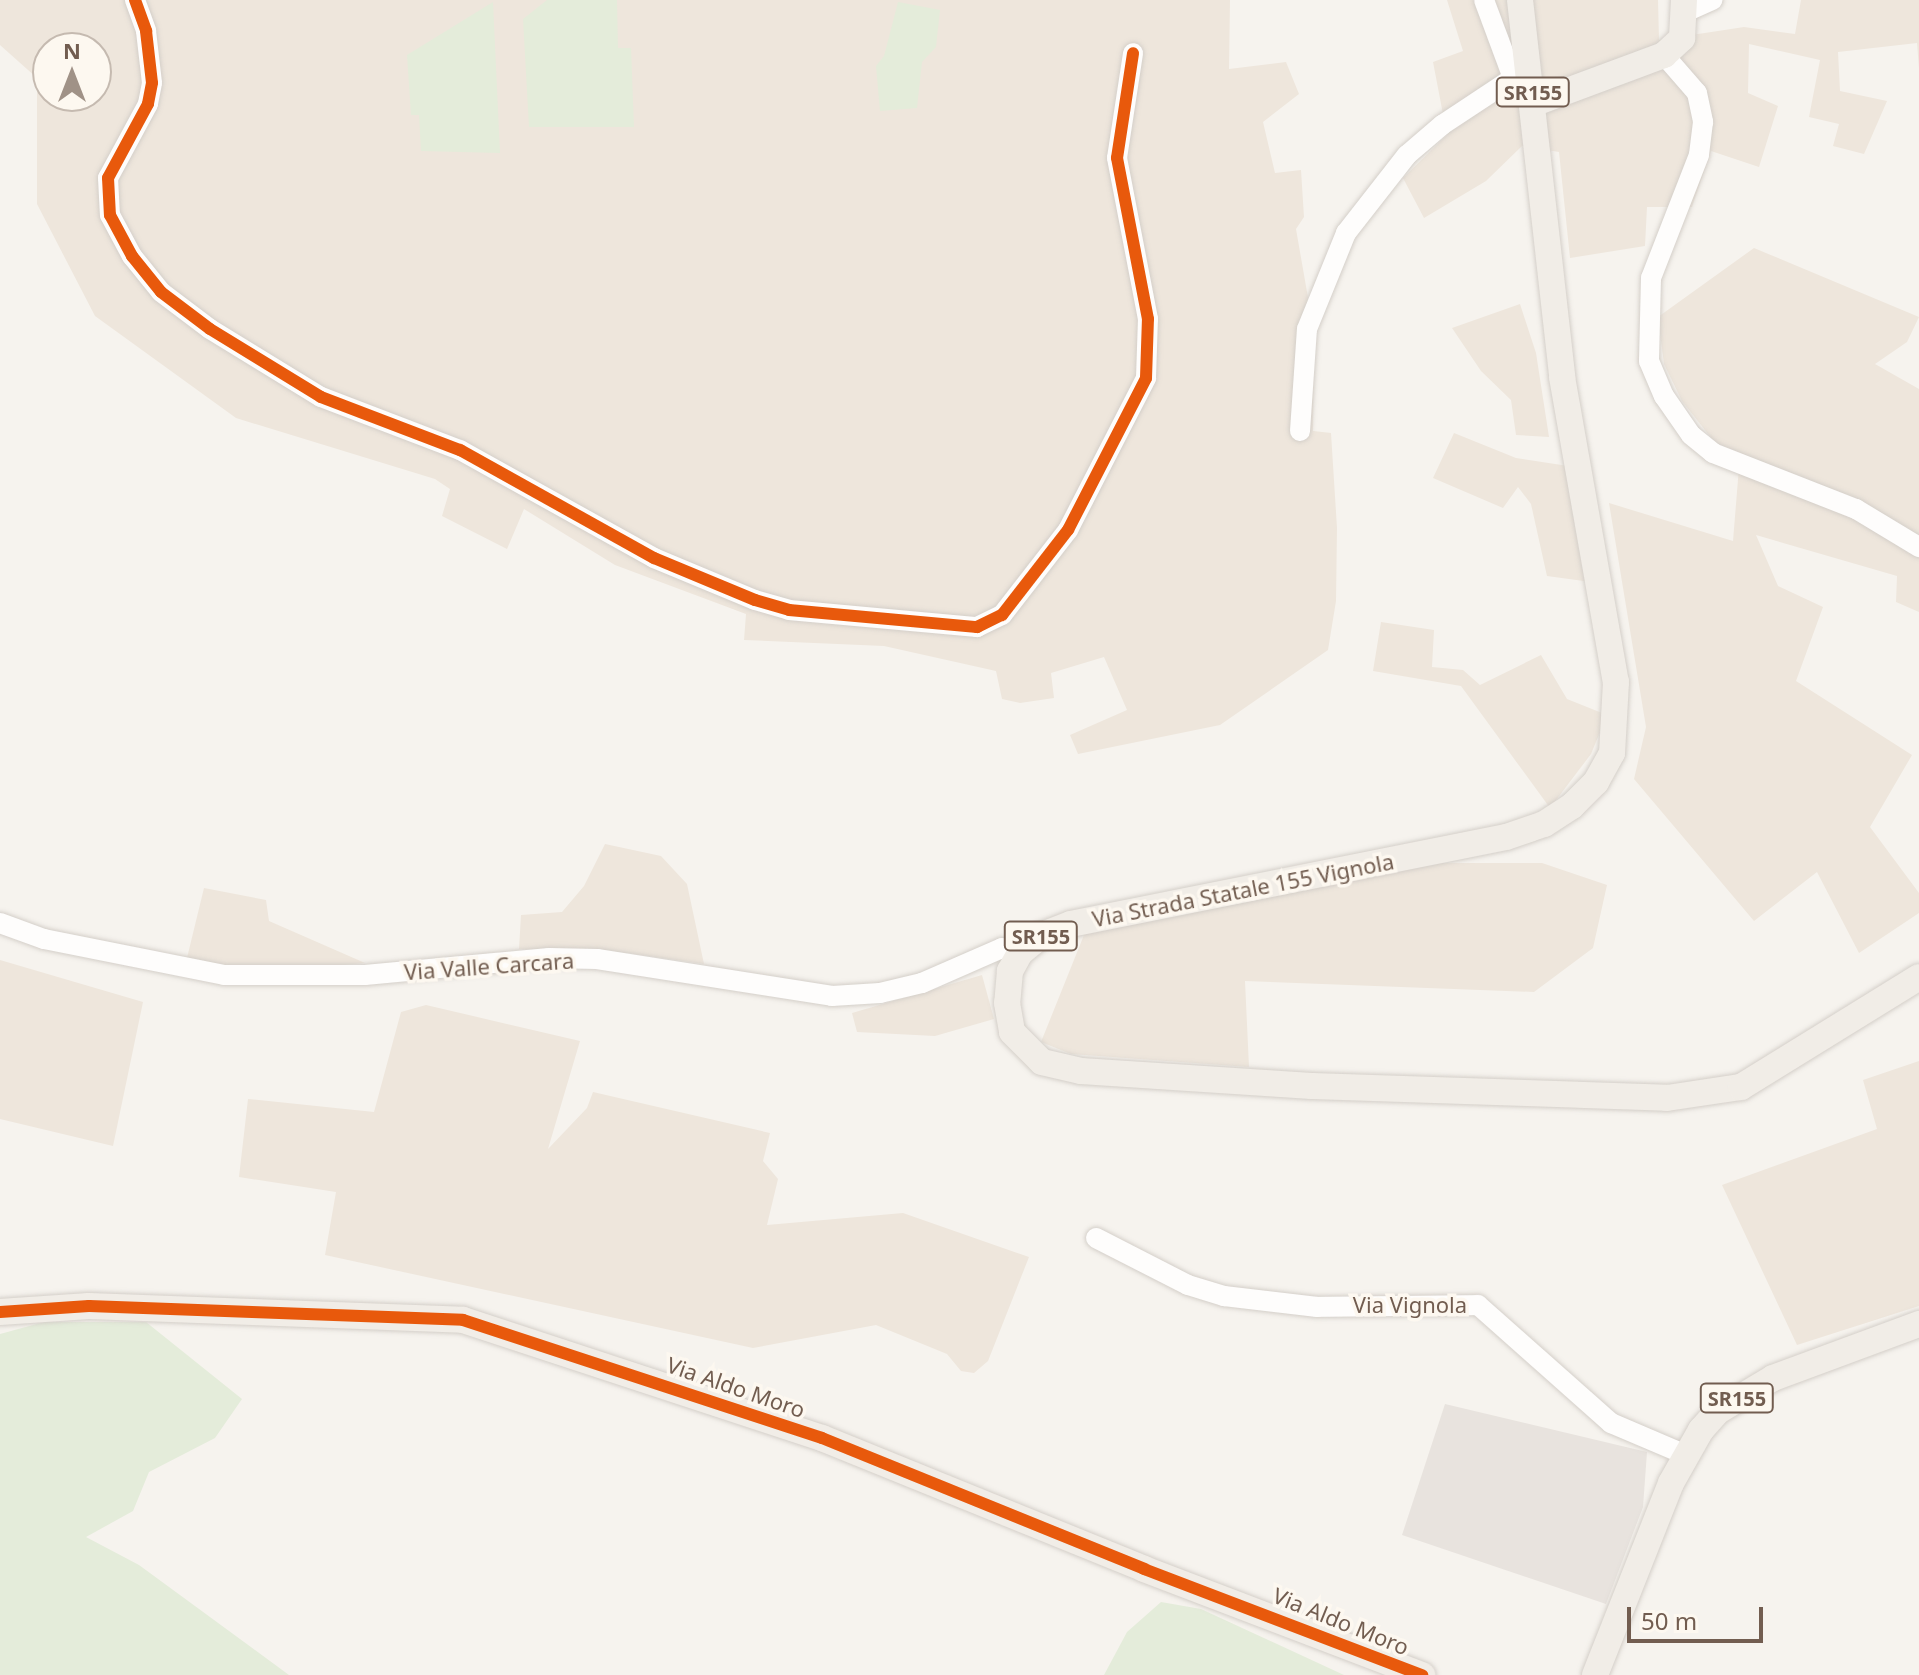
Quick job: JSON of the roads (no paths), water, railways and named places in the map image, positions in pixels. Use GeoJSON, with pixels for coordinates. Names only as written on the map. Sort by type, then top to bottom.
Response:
{"type":"FeatureCollection","features":[{"type":"Feature","properties":{"kind":"main road","name":"SR155"},"geometry":{"type":"LineString","coordinates":[[1520,0],[1522,77],[1535,103]]}},
{"type":"Feature","properties":{"kind":"main road"},"geometry":{"type":"LineString","coordinates":[[1535,103],[1664,55],[1682,38],[1684,6]]}},
{"type":"Feature","properties":{"kind":"main road","name":"Via Strada Statale 155 Vignola"},"geometry":{"type":"LineString","coordinates":[[1020,953],[1042,935],[1071,924],[1506,837],[1544,824],[1596,782],[1612,753],[1616,682],[1562,377],[1535,103]]}},
{"type":"Feature","properties":{"kind":"main road","name":"SR155"},"geometry":{"type":"LineString","coordinates":[[1020,953],[1010,971],[1007,1003],[1012,1032],[1042,1062],[1081,1071],[1312,1086],[1652,1098],[1741,1087],[1919,977]]}},
{"type":"Feature","properties":{"kind":"main road","name":"Via Aldo Moro"},"geometry":{"type":"LineString","coordinates":[[0,1312],[89,1306],[463,1320],[822,1438],[1144,1569],[1422,1675]]}},
{"type":"Feature","properties":{"kind":"main road","name":"SR155"},"geometry":{"type":"LineString","coordinates":[[1595,1675],[1686,1455],[1718,1411],[1744,1393],[1919,1324]]}},
{"type":"Feature","properties":{"kind":"street"},"geometry":{"type":"LineString","coordinates":[[135,0],[146,31],[152,83],[148,104],[108,178],[110,215],[132,256],[161,292],[210,329],[321,397],[460,450],[654,558],[768,605],[977,627],[997,620],[1068,530],[1146,378],[1148,319],[1117,158],[1133,53]]}},
{"type":"Feature","properties":{"kind":"street"},"geometry":{"type":"LineString","coordinates":[[1300,431],[1307,329],[1346,233],[1407,155],[1453,116],[1522,77],[1484,0]]}},
{"type":"Feature","properties":{"kind":"street"},"geometry":{"type":"LineString","coordinates":[[1684,6],[1712,0]]}},
{"type":"Feature","properties":{"kind":"street"},"geometry":{"type":"LineString","coordinates":[[1664,55],[1697,93],[1703,122],[1699,155],[1649,293],[1649,361],[1664,396],[1691,435],[1713,453],[1856,509],[1919,547]]}},
{"type":"Feature","properties":{"kind":"street","name":"Via Valle Carcara"},"geometry":{"type":"LineString","coordinates":[[0,923],[44,939],[224,975],[365,975],[549,958],[597,959],[832,996],[880,993],[922,983],[1002,948],[1020,953]]}},
{"type":"Feature","properties":{"kind":"street","name":"Via Vignola"},"geometry":{"type":"LineString","coordinates":[[1096,1238],[1188,1285],[1224,1296],[1317,1307],[1478,1305],[1611,1423],[1686,1455]]}}]}
